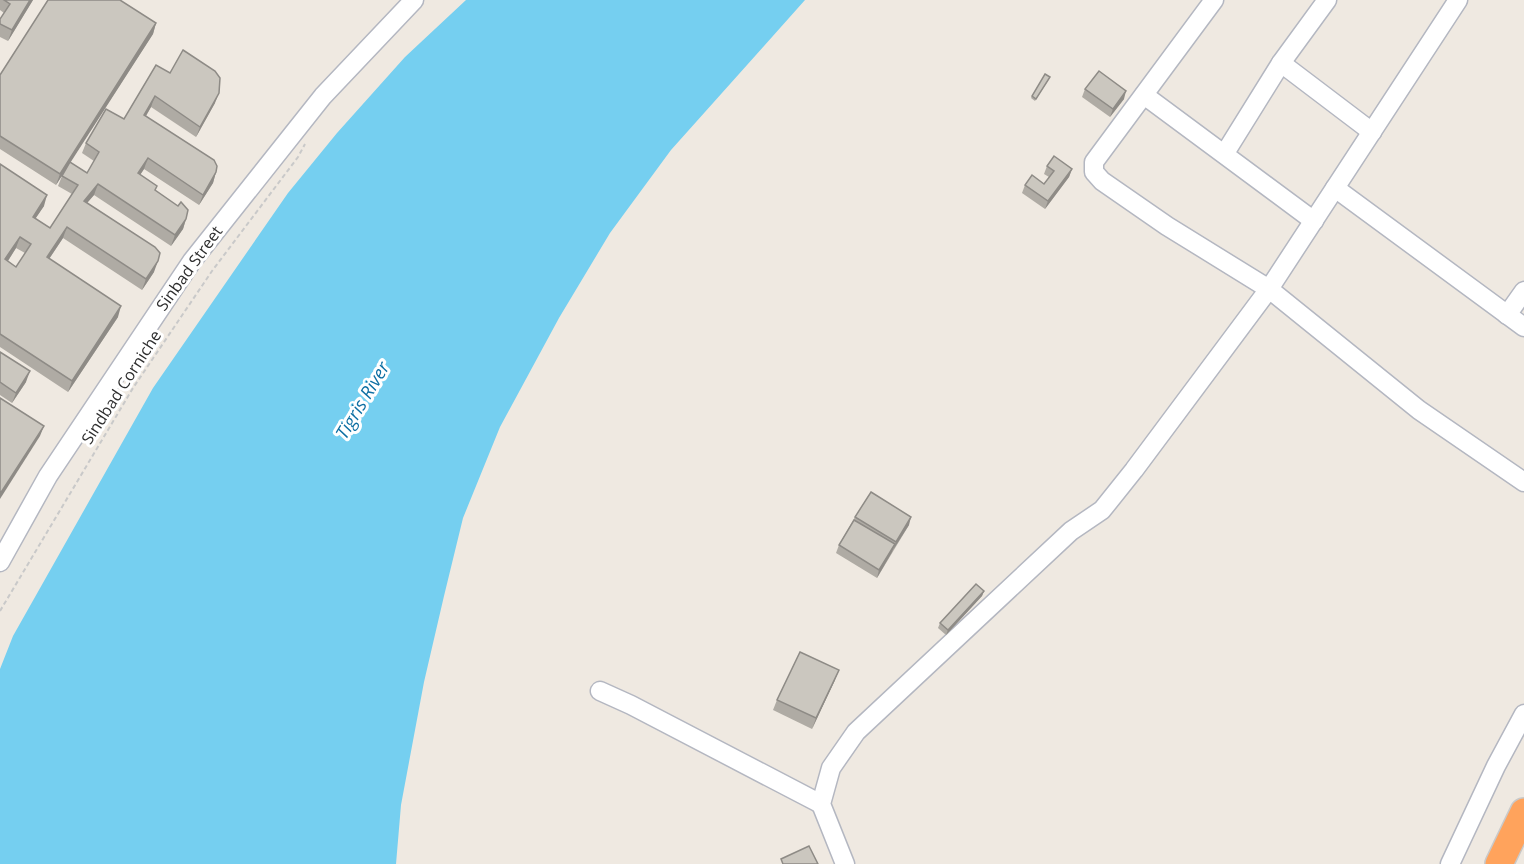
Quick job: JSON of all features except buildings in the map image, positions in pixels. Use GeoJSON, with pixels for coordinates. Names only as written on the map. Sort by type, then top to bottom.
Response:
{"type":"FeatureCollection","features":[{"type":"Feature","properties":{"kind":"highway"},"geometry":{"type":"LineString","coordinates":[[1499,864],[1524,812]]}},
{"type":"Feature","properties":{"kind":"street","name":"Sinbad Street"},"geometry":{"type":"LineString","coordinates":[[0,562],[48,476],[192,261],[323,96],[414,0]]}},
{"type":"Feature","properties":{"kind":"street"},"geometry":{"type":"LineString","coordinates":[[1214,0],[1094,162],[1094,172],[1102,181],[1167,226],[1269,289],[1411,404],[1524,482]]}},
{"type":"Feature","properties":{"kind":"street"},"geometry":{"type":"LineString","coordinates":[[1225,153],[1281,63],[1327,0]]}},
{"type":"Feature","properties":{"kind":"street"},"geometry":{"type":"LineString","coordinates":[[845,864],[821,804],[831,768],[856,732],[1071,531],[1102,510],[1134,471],[1269,289],[1458,0]]}},
{"type":"Feature","properties":{"kind":"street"},"geometry":{"type":"LineString","coordinates":[[1281,63],[1372,132]]}},
{"type":"Feature","properties":{"kind":"street"},"geometry":{"type":"LineString","coordinates":[[1144,95],[1314,220]]}},
{"type":"Feature","properties":{"kind":"street"},"geometry":{"type":"LineString","coordinates":[[1335,188],[1524,327]]}},
{"type":"Feature","properties":{"kind":"street"},"geometry":{"type":"LineString","coordinates":[[1507,315],[1524,291]]}},
{"type":"Feature","properties":{"kind":"street"},"geometry":{"type":"LineString","coordinates":[[600,691],[821,804]]}},
{"type":"Feature","properties":{"kind":"street"},"geometry":{"type":"LineString","coordinates":[[1450,864],[1524,714]]}},
{"type":"Feature","properties":{"kind":"path","name":"Sindbad Corniche"},"geometry":{"type":"LineString","coordinates":[[0,611],[133,388],[212,271],[298,157]]}},
{"type":"Feature","properties":{"kind":"water","name":"Tigris River"},"geometry":{"type":"Polygon","coordinates":[[[466,0],[805,0],[671,150],[610,233],[559,318],[500,427],[463,518],[444,596],[424,682],[401,805],[396,864],[0,864],[0,669],[13,636],[153,388],[288,193],[337,133],[405,57],[466,0]]]}}]}
